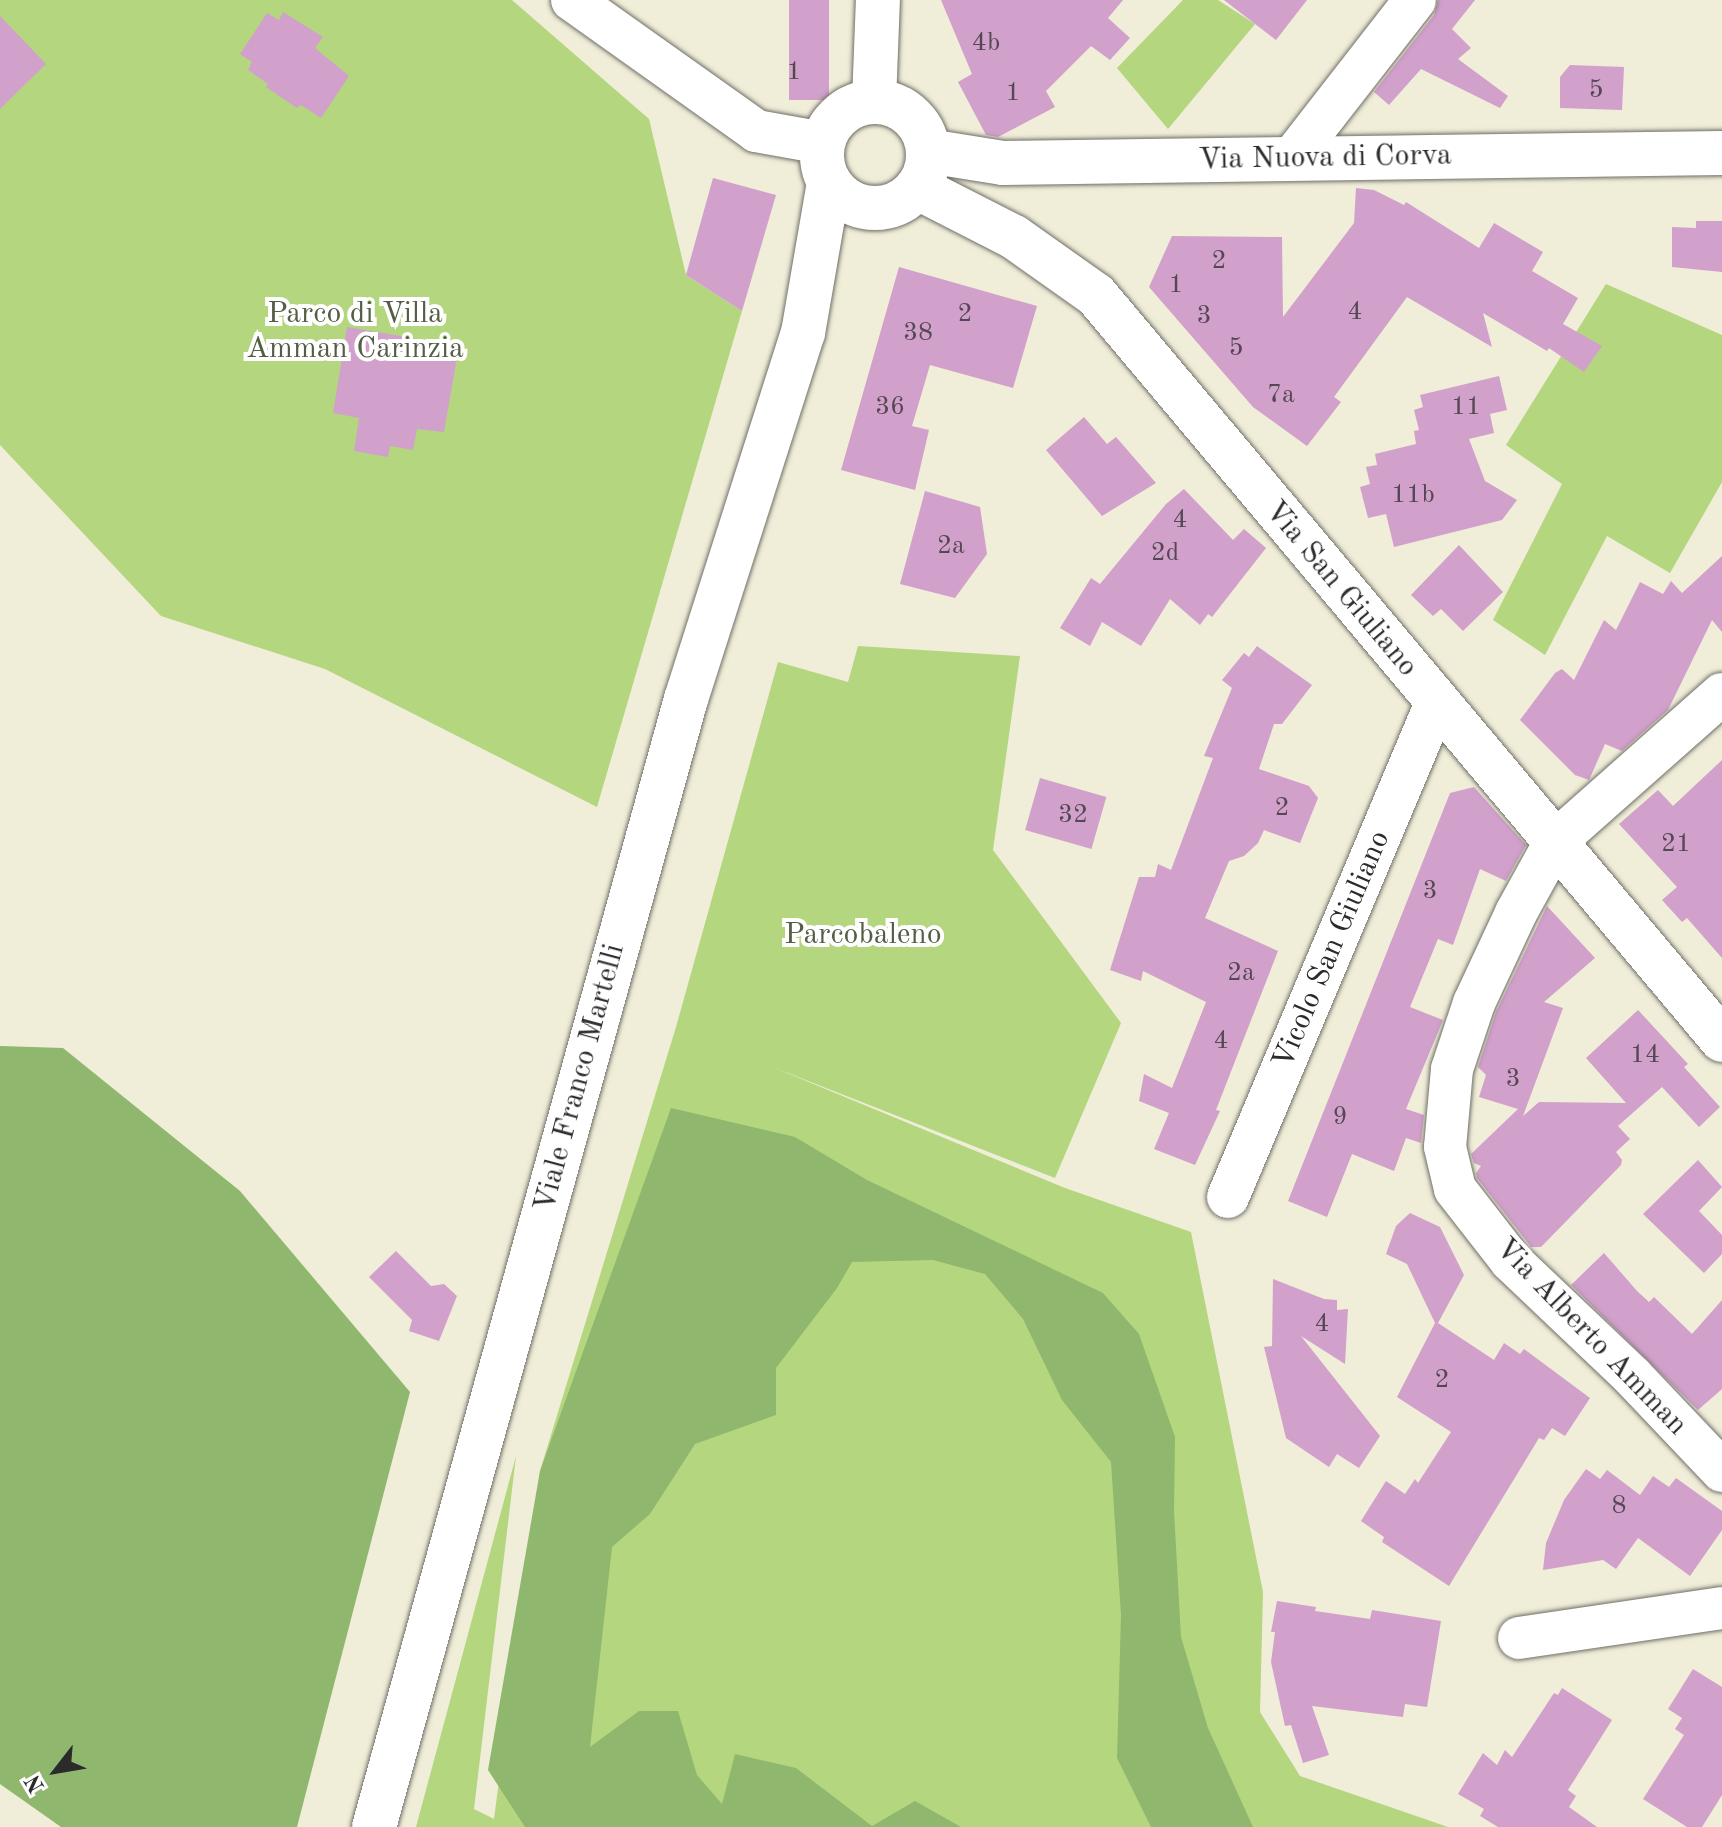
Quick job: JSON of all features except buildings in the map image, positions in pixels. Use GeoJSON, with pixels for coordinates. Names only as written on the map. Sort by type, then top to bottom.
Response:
{"type":"FeatureCollection","features":[{"type":"Feature","properties":{"kind":"main road"},"geometry":{"type":"LineString","coordinates":[[874,102],[878,0]]}},
{"type":"Feature","properties":{"kind":"main road"},"geometry":{"type":"LineString","coordinates":[[874,102],[898,107],[920,127],[923,169],[891,206],[866,208],[839,194],[826,162],[840,115],[860,104],[874,102]]}},
{"type":"Feature","properties":{"kind":"main road","name":"Via Nuova di Corva"},"geometry":{"type":"LineString","coordinates":[[923,169],[1003,163],[1722,153]]}},
{"type":"Feature","properties":{"kind":"main road","name":"Viale Franco Martelli"},"geometry":{"type":"LineString","coordinates":[[803,333],[826,162]]}},
{"type":"Feature","properties":{"kind":"main road","name":"Via San Giuliano"},"geometry":{"type":"LineString","coordinates":[[923,169],[1096,295],[1722,1040]]}},
{"type":"Feature","properties":{"kind":"main road","name":"Viale Franco Martelli"},"geometry":{"type":"LineString","coordinates":[[374,1827],[686,699],[803,333],[866,208]]}},
{"type":"Feature","properties":{"kind":"street"},"geometry":{"type":"LineString","coordinates":[[572,0],[756,131],[826,162]]}},
{"type":"Feature","properties":{"kind":"street"},"geometry":{"type":"LineString","coordinates":[[1292,158],[1415,0]]}},
{"type":"Feature","properties":{"kind":"street","name":"Via Alberto Amman"},"geometry":{"type":"LineString","coordinates":[[1722,694],[1555,842],[1516,913],[1474,1003],[1452,1069],[1445,1147],[1455,1189],[1511,1261],[1632,1376],[1722,1471]]}},
{"type":"Feature","properties":{"kind":"street","name":"Vicolo San Giuliano"},"geometry":{"type":"LineString","coordinates":[[1228,1197],[1436,703]]}},
{"type":"Feature","properties":{"kind":"street"},"geometry":{"type":"LineString","coordinates":[[1519,1638],[1722,1608]]}},
{"type":"Feature","properties":{"kind":"green space","name":"Parco di Villa Amman Carinzia"},"geometry":{"type":"Polygon","coordinates":[[[0,0],[512,0],[649,119],[686,275],[742,311],[597,807],[325,669],[161,616],[0,445],[0,0]]]}},
{"type":"Feature","properties":{"kind":"green space"},"geometry":{"type":"Polygon","coordinates":[[[1183,0],[1218,0],[1255,24],[1168,129],[1117,68],[1183,0]]]}},
{"type":"Feature","properties":{"kind":"green space"},"geometry":{"type":"Polygon","coordinates":[[[1606,284],[1722,335],[1722,482],[1670,573],[1607,536],[1545,655],[1493,620],[1562,484],[1506,445],[1606,284]]]}},
{"type":"Feature","properties":{"kind":"green space","name":"Parcobaleno"},"geometry":{"type":"Polygon","coordinates":[[[858,646],[1020,656],[993,850],[1121,1023],[1055,1178],[770,1066],[1065,1188],[1191,1232],[1263,1592],[1260,1712],[1300,1776],[1448,1827],[416,1827],[516,1456],[474,1809],[494,1819],[540,1471],[676,1027],[778,662],[848,682],[858,646]]]}},
{"type":"Feature","properties":{"kind":"green space"},"geometry":{"type":"Polygon","coordinates":[[[0,1046],[63,1048],[240,1191],[410,1392],[297,1827],[61,1827],[0,1784],[0,1046]]]}},
{"type":"Feature","properties":{"kind":"green space"},"geometry":{"type":"Polygon","coordinates":[[[671,1108],[795,1137],[867,1180],[1103,1293],[1139,1334],[1175,1437],[1174,1511],[1181,1637],[1208,1728],[1253,1827],[1151,1827],[1117,1758],[1121,1615],[1111,1462],[1062,1400],[1023,1319],[985,1274],[933,1260],[852,1262],[837,1288],[776,1368],[776,1415],[695,1444],[650,1514],[612,1547],[590,1747],[639,1711],[678,1711],[697,1775],[722,1804],[735,1754],[796,1768],[872,1826],[915,1801],[961,1827],[525,1827],[488,1770],[540,1471],[671,1108]]]}}]}
